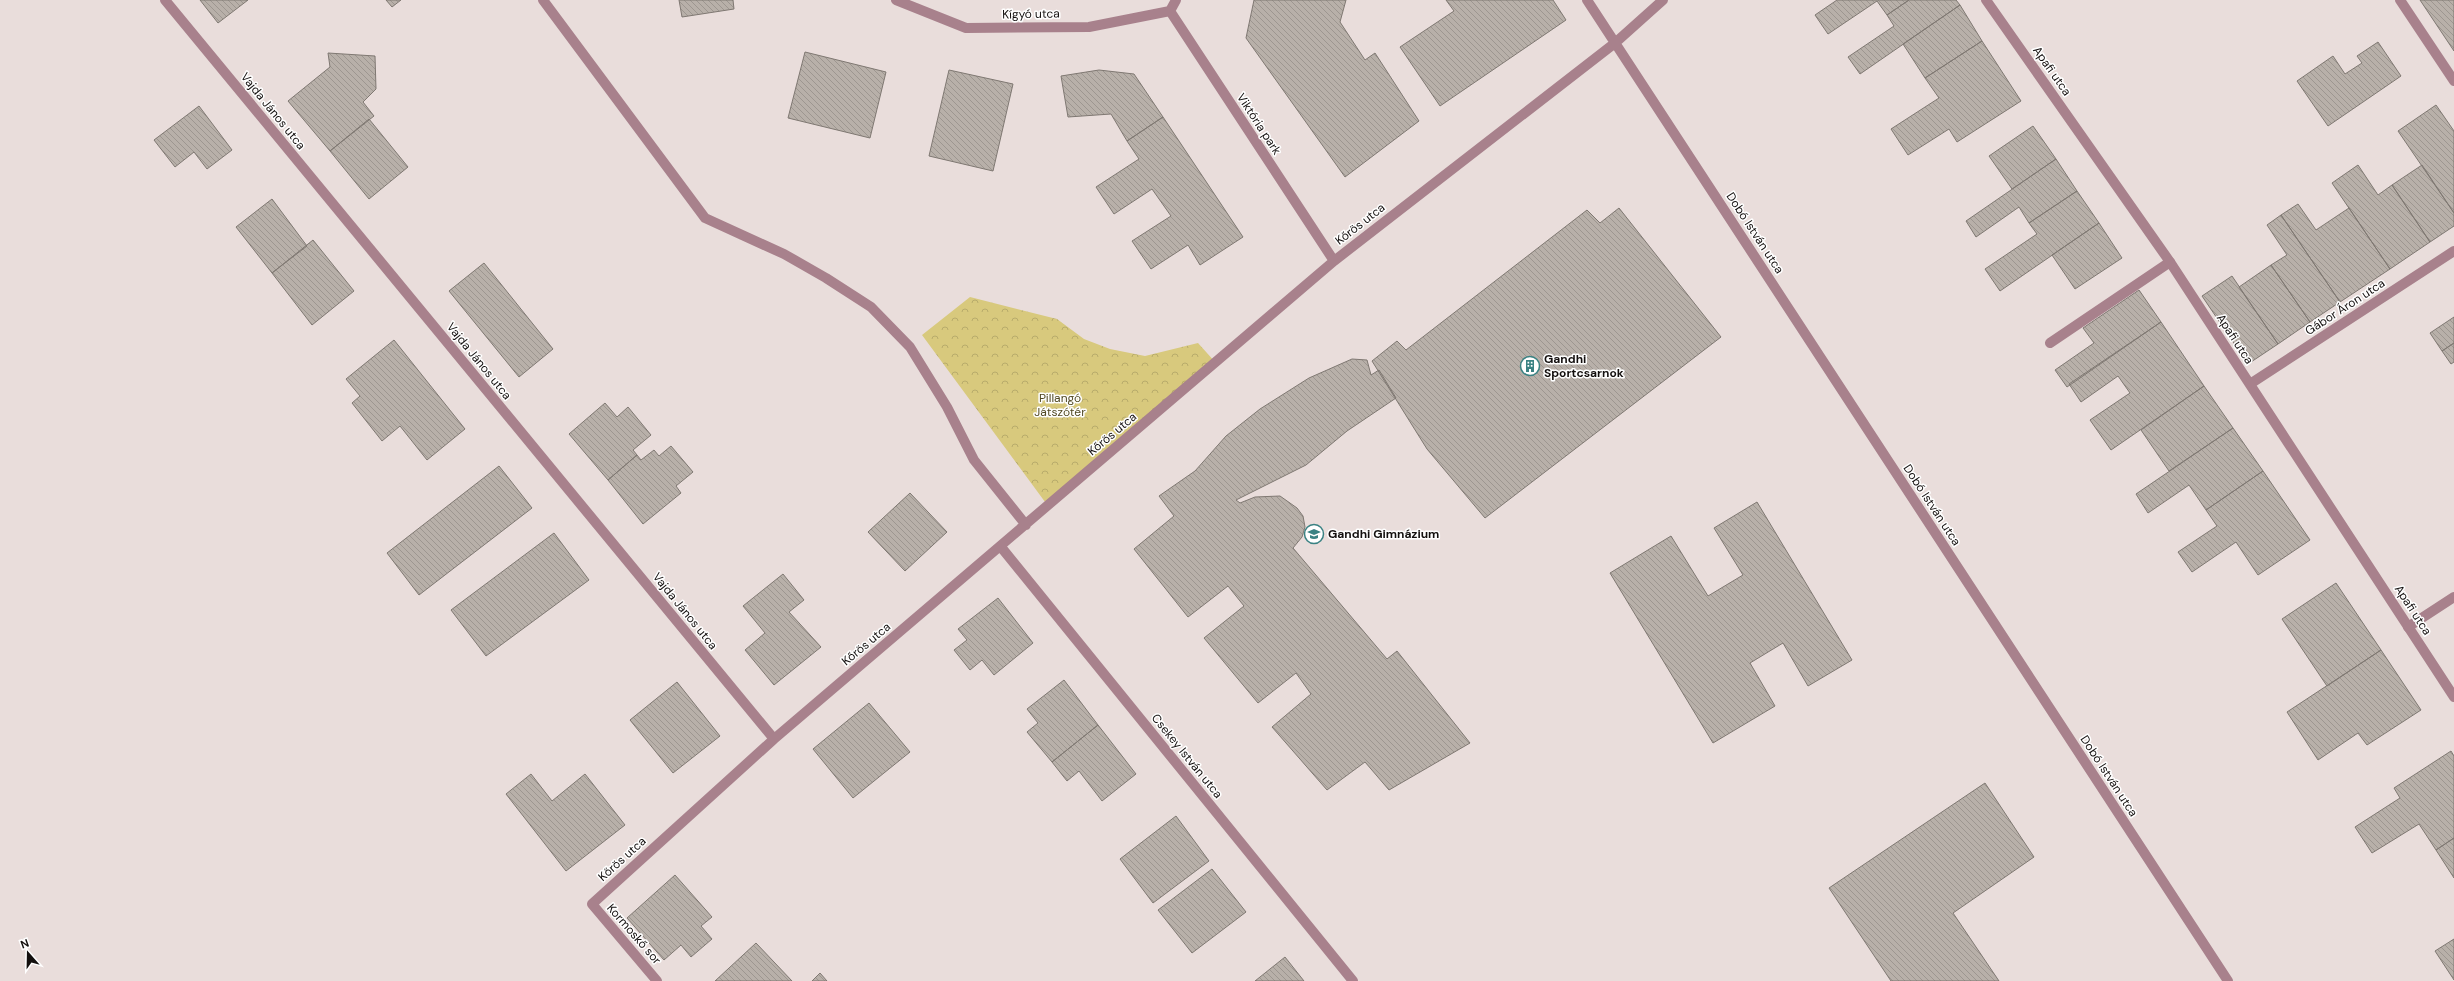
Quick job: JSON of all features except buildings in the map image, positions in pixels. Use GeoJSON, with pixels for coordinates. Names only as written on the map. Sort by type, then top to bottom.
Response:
{"type":"FeatureCollection","features":[{"type":"Feature","properties":{"kind":"street","name":"Vajda János utca"},"geometry":{"type":"LineString","coordinates":[[165,0],[774,739]]}},
{"type":"Feature","properties":{"kind":"street"},"geometry":{"type":"LineString","coordinates":[[543,0],[705,218],[784,254],[826,278],[871,308],[910,347],[947,407],[974,460],[1026,525]]}},
{"type":"Feature","properties":{"kind":"street","name":"Kígyó utca"},"geometry":{"type":"LineString","coordinates":[[896,0],[966,28],[1089,27],[1170,11]]}},
{"type":"Feature","properties":{"kind":"street"},"geometry":{"type":"LineString","coordinates":[[1170,11],[1176,0]]}},
{"type":"Feature","properties":{"kind":"street"},"geometry":{"type":"LineString","coordinates":[[1587,0],[1615,43]]}},
{"type":"Feature","properties":{"kind":"street","name":"Kőrös utca"},"geometry":{"type":"LineString","coordinates":[[592,904],[774,739],[1334,261],[1615,43],[1663,0]]}},
{"type":"Feature","properties":{"kind":"street","name":"Apafi utca"},"geometry":{"type":"LineString","coordinates":[[1986,0],[2170,262],[2454,697]]}},
{"type":"Feature","properties":{"kind":"street"},"geometry":{"type":"LineString","coordinates":[[2400,0],[2454,81]]}},
{"type":"Feature","properties":{"kind":"street","name":"Viktória park"},"geometry":{"type":"LineString","coordinates":[[1170,11],[1334,261]]}},
{"type":"Feature","properties":{"kind":"street","name":"Dobó István utca"},"geometry":{"type":"LineString","coordinates":[[1615,43],[2228,981]]}},
{"type":"Feature","properties":{"kind":"street","name":"Gábor Áron utca"},"geometry":{"type":"LineString","coordinates":[[2250,384],[2454,251]]}},
{"type":"Feature","properties":{"kind":"street"},"geometry":{"type":"LineString","coordinates":[[2050,343],[2170,262]]}},
{"type":"Feature","properties":{"kind":"street","name":"Csekey István utca"},"geometry":{"type":"LineString","coordinates":[[1000,547],[1352,981]]}},
{"type":"Feature","properties":{"kind":"street"},"geometry":{"type":"LineString","coordinates":[[2408,627],[2454,597]]}},
{"type":"Feature","properties":{"kind":"street","name":"Kormoskő sor"},"geometry":{"type":"LineString","coordinates":[[592,904],[657,981]]}},
{"type":"Feature","properties":{"kind":"green space","name":"Pillangó Játszótér"},"geometry":{"type":"Polygon","coordinates":[[[970,297],[1057,319],[1084,339],[1110,349],[1145,356],[1198,343],[1216,363],[1048,506],[922,335],[970,297]]]}},
{"type":"Feature","properties":{"kind":"place","name":"Gandhi Sportcsarnok"},"geometry":{"type":"Point","coordinates":[1530,366]}},
{"type":"Feature","properties":{"kind":"place","name":"Gandhi Gimnázium"},"geometry":{"type":"Point","coordinates":[1314,534]}}]}
